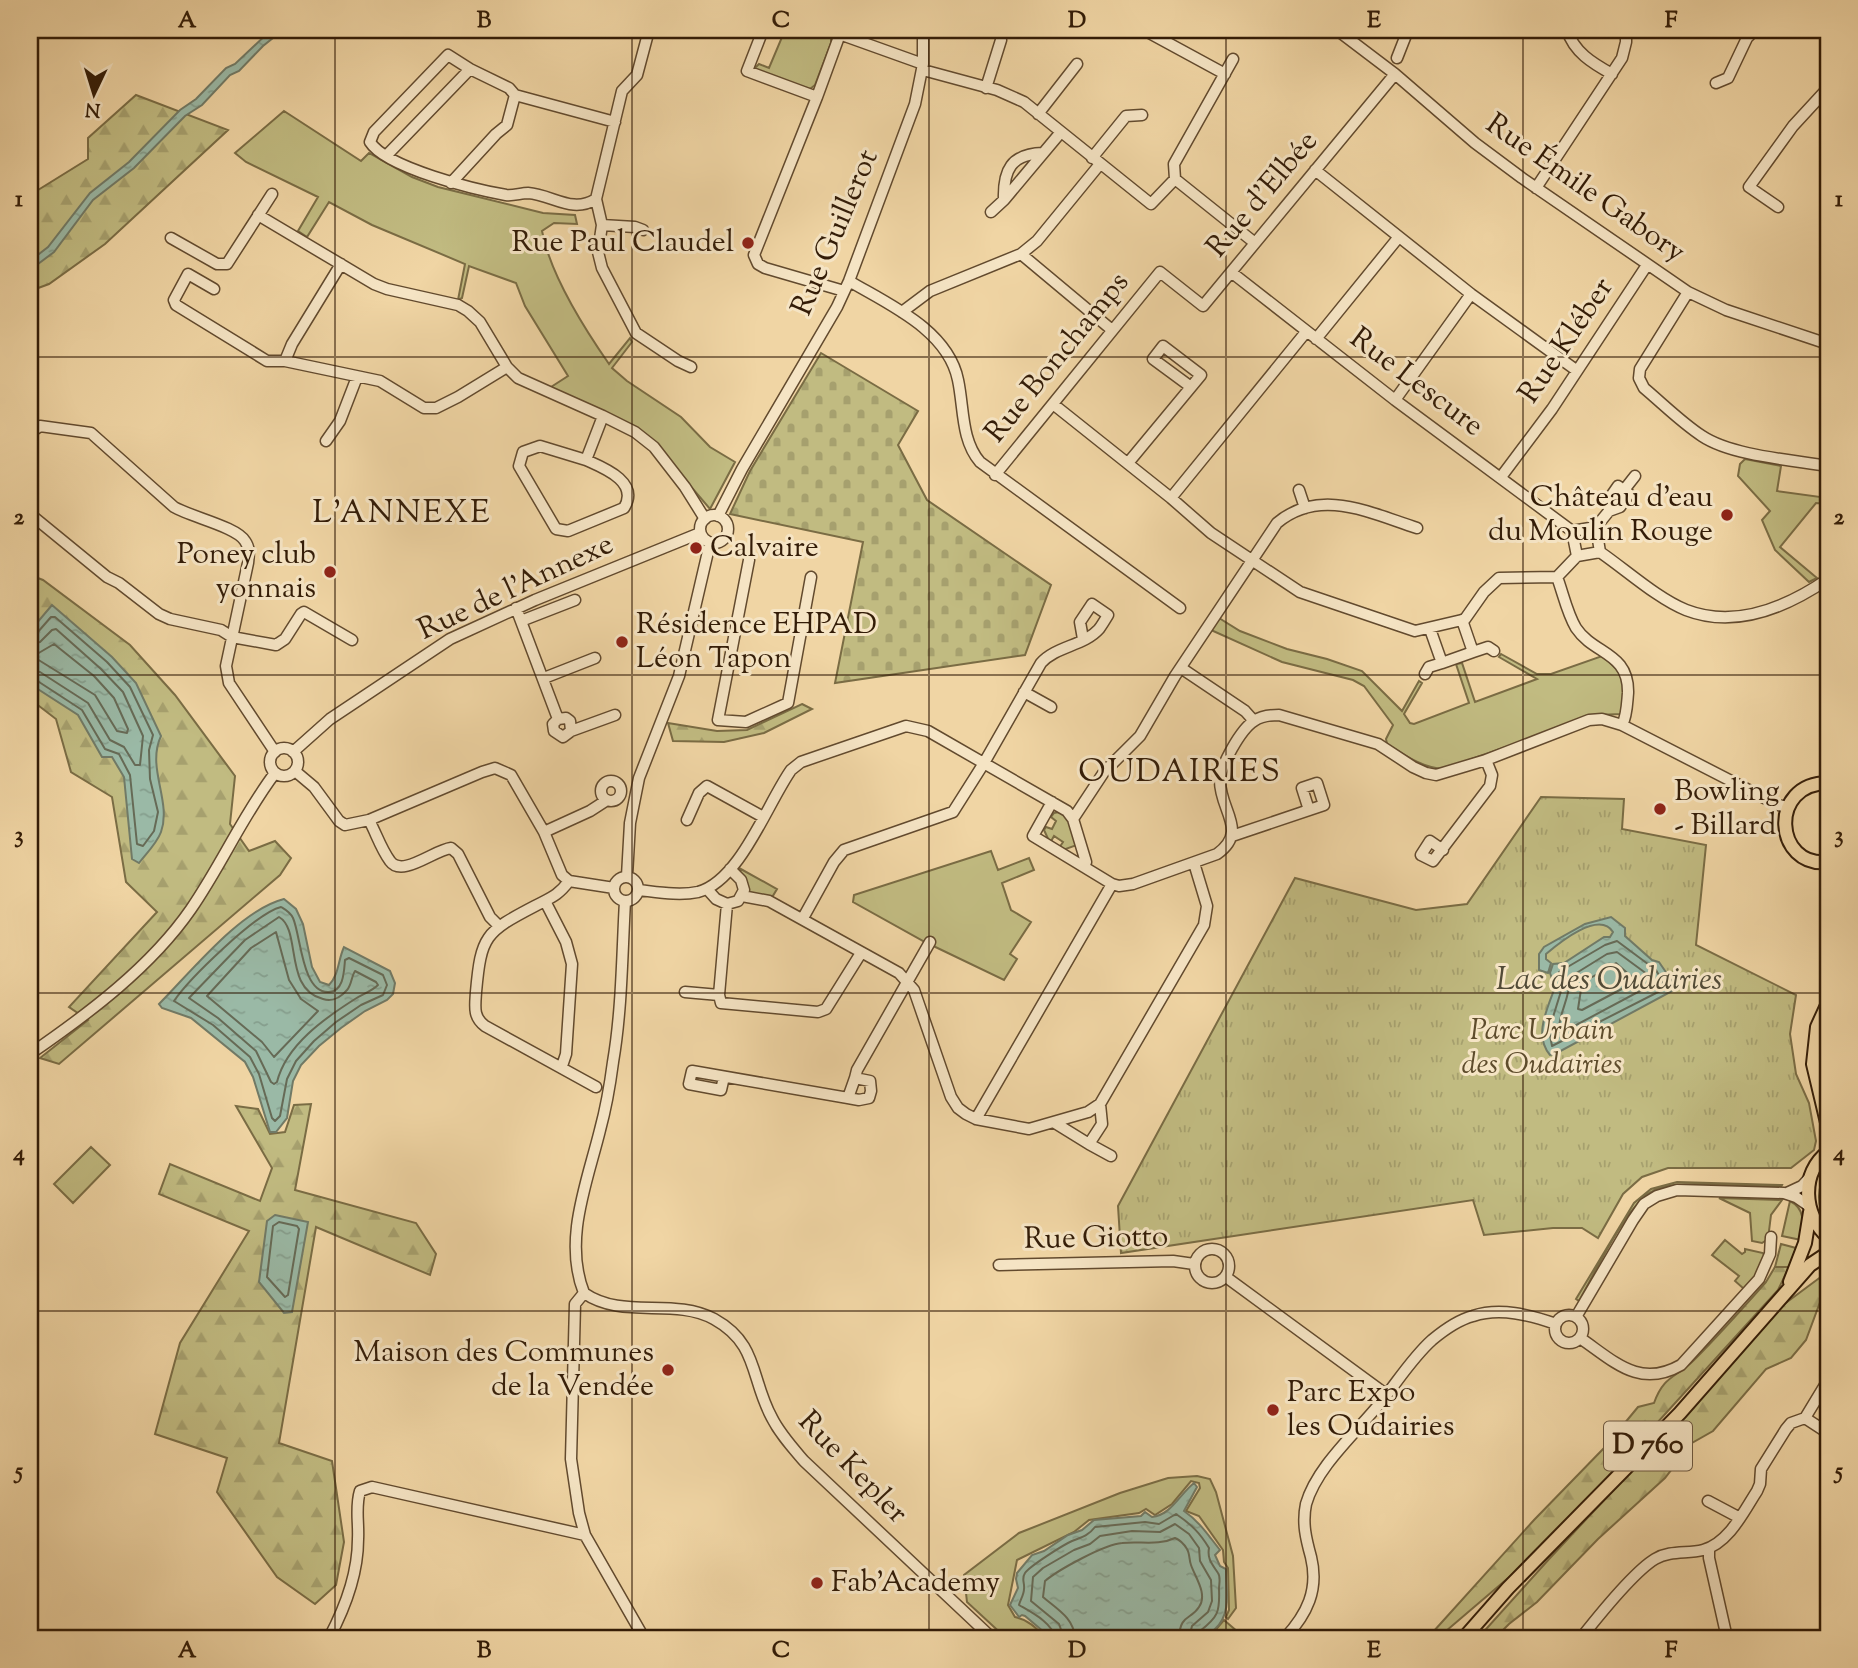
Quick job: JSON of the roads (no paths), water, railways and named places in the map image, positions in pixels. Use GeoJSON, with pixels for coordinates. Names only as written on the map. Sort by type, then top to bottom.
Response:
{"type":"FeatureCollection","features":[{"type":"Feature","properties":{"kind":"main road"},"geometry":{"type":"LineString","coordinates":[[1825,781],[1806,788],[1795,796],[1784,819],[1785,833],[1790,845],[1811,861],[1827,865]]}},
{"type":"Feature","properties":{"kind":"main road"},"geometry":{"type":"LineString","coordinates":[[1828,1003],[1816,1027],[1813,1064],[1827,1109],[1828,1127]]}},
{"type":"Feature","properties":{"kind":"main road"},"geometry":{"type":"LineString","coordinates":[[1827,1150],[1811,1176],[1807,1192],[1810,1209],[1821,1231],[1828,1237]]}},
{"type":"Feature","properties":{"kind":"main road","name":"D 760"},"geometry":{"type":"LineString","coordinates":[[1782,1298],[1805,1243],[1810,1209]]}},
{"type":"Feature","properties":{"kind":"main road","name":"D 760"},"geometry":{"type":"LineString","coordinates":[[1464,1638],[1508,1588],[1680,1413],[1810,1265],[1828,1253]]}},
{"type":"Feature","properties":{"kind":"main road"},"geometry":{"type":"LineString","coordinates":[[1452,1638],[1508,1588]]}},
{"type":"Feature","properties":{"kind":"street"},"geometry":{"type":"LineString","coordinates":[[649,30],[637,75],[622,91],[596,199],[602,225],[598,252],[602,268],[636,333],[691,367]]}},
{"type":"Feature","properties":{"kind":"street"},"geometry":{"type":"LineString","coordinates":[[763,30],[747,71],[817,97]]}},
{"type":"Feature","properties":{"kind":"street"},"geometry":{"type":"LineString","coordinates":[[828,30],[923,67],[1012,96],[1151,204],[1175,179]]}},
{"type":"Feature","properties":{"kind":"street","name":"Rue Guillerot"},"geometry":{"type":"LineString","coordinates":[[718,516],[846,286],[915,104],[923,67],[923,30]]}},
{"type":"Feature","properties":{"kind":"street"},"geometry":{"type":"LineString","coordinates":[[1144,30],[1225,74]]}},
{"type":"Feature","properties":{"kind":"street","name":"Rue Émile Gabory"},"geometry":{"type":"LineString","coordinates":[[1337,30],[1395,74],[1475,143],[1688,292],[1726,310],[1828,344]]}},
{"type":"Feature","properties":{"kind":"street"},"geometry":{"type":"LineString","coordinates":[[1397,58],[1408,30]]}},
{"type":"Feature","properties":{"kind":"street"},"geometry":{"type":"LineString","coordinates":[[1567,30],[1584,57],[1612,74]]}},
{"type":"Feature","properties":{"kind":"street"},"geometry":{"type":"LineString","coordinates":[[1536,188],[1622,58],[1626,30]]}},
{"type":"Feature","properties":{"kind":"street"},"geometry":{"type":"LineString","coordinates":[[1716,83],[1728,78],[1747,38],[1755,30]]}},
{"type":"Feature","properties":{"kind":"street"},"geometry":{"type":"LineString","coordinates":[[840,34],[754,256],[758,264],[765,268],[846,286],[902,312],[933,337],[948,356],[958,378],[970,446],[980,462],[1180,608]]}},
{"type":"Feature","properties":{"kind":"street"},"geometry":{"type":"LineString","coordinates":[[986,88],[1001,40]]}},
{"type":"Feature","properties":{"kind":"street"},"geometry":{"type":"LineString","coordinates":[[596,199],[586,205],[572,205],[528,193],[509,195],[451,183],[426,175],[373,147],[371,136],[448,55],[509,88],[515,95],[615,122]]}},
{"type":"Feature","properties":{"kind":"street"},"geometry":{"type":"LineString","coordinates":[[1233,59],[1174,164],[1175,179],[1255,243]]}},
{"type":"Feature","properties":{"kind":"street"},"geometry":{"type":"LineString","coordinates":[[1038,114],[1077,64]]}},
{"type":"Feature","properties":{"kind":"street"},"geometry":{"type":"LineString","coordinates":[[387,155],[470,69]]}},
{"type":"Feature","properties":{"kind":"street","name":"Rue d'Elbée"},"geometry":{"type":"LineString","coordinates":[[1160,272],[1203,306],[1395,74]]}},
{"type":"Feature","properties":{"kind":"street"},"geometry":{"type":"LineString","coordinates":[[1778,206],[1749,187],[1793,126],[1828,88]]}},
{"type":"Feature","properties":{"kind":"street"},"geometry":{"type":"LineString","coordinates":[[451,183],[507,125],[515,95]]}},
{"type":"Feature","properties":{"kind":"street"},"geometry":{"type":"LineString","coordinates":[[902,312],[930,291],[1021,254],[1037,241],[1126,116],[1142,115]]}},
{"type":"Feature","properties":{"kind":"street"},"geometry":{"type":"LineString","coordinates":[[991,212],[1061,132]]}},
{"type":"Feature","properties":{"kind":"street"},"geometry":{"type":"LineString","coordinates":[[1004,200],[1003,184],[1011,165],[1017,158],[1030,153],[1044,153]]}},
{"type":"Feature","properties":{"kind":"street"},"geometry":{"type":"LineString","coordinates":[[1315,170],[1471,294],[1576,370]]}},
{"type":"Feature","properties":{"kind":"street"},"geometry":{"type":"LineString","coordinates":[[171,238],[217,264],[227,264],[272,194]]}},
{"type":"Feature","properties":{"kind":"street"},"geometry":{"type":"LineString","coordinates":[[258,215],[387,289],[458,305],[480,322],[506,367],[518,378],[635,432],[654,447],[685,487],[705,519]]}},
{"type":"Feature","properties":{"kind":"street"},"geometry":{"type":"LineString","coordinates":[[602,225],[643,230]]}},
{"type":"Feature","properties":{"kind":"street"},"geometry":{"type":"LineString","coordinates":[[1316,339],[1398,238]]}},
{"type":"Feature","properties":{"kind":"street"},"geometry":{"type":"LineString","coordinates":[[1021,254],[1112,330]]}},
{"type":"Feature","properties":{"kind":"street"},"geometry":{"type":"LineString","coordinates":[[285,361],[292,344],[341,264]]}},
{"type":"Feature","properties":{"kind":"street","name":"Rue Kléber"},"geometry":{"type":"LineString","coordinates":[[1501,477],[1544,420],[1647,265]]}},
{"type":"Feature","properties":{"kind":"street","name":"Rue Bonchamps"},"geometry":{"type":"LineString","coordinates":[[995,475],[1160,272]]}},
{"type":"Feature","properties":{"kind":"street","name":"Rue Lescure"},"geometry":{"type":"LineString","coordinates":[[1231,272],[1395,400],[1572,531]]}},
{"type":"Feature","properties":{"kind":"street"},"geometry":{"type":"LineString","coordinates":[[214,289],[188,274],[174,300],[185,312],[267,361],[285,361],[380,381],[424,408],[436,408],[458,397],[506,367]]}},
{"type":"Feature","properties":{"kind":"street"},"geometry":{"type":"LineString","coordinates":[[1688,292],[1640,369],[1639,378],[1644,388],[1703,437],[1718,445],[1738,451],[1828,466]]}},
{"type":"Feature","properties":{"kind":"street"},"geometry":{"type":"LineString","coordinates":[[1395,400],[1471,294]]}},
{"type":"Feature","properties":{"kind":"street"},"geometry":{"type":"LineString","coordinates":[[1171,498],[1306,332]]}},
{"type":"Feature","properties":{"kind":"street"},"geometry":{"type":"LineString","coordinates":[[1128,463],[1201,375],[1163,346],[1153,359],[1191,387]]}},
{"type":"Feature","properties":{"kind":"street"},"geometry":{"type":"LineString","coordinates":[[326,441],[340,421],[357,377]]}},
{"type":"Feature","properties":{"kind":"street"},"geometry":{"type":"LineString","coordinates":[[1053,404],[1211,533],[1300,592],[1415,631],[1462,620],[1499,578],[1557,577],[1577,556],[1600,552]]}},
{"type":"Feature","properties":{"kind":"street"},"geometry":{"type":"LineString","coordinates":[[586,460],[603,416]]}},
{"type":"Feature","properties":{"kind":"street"},"geometry":{"type":"LineString","coordinates":[[30,443],[31,432],[40,426],[91,433],[174,507],[240,534],[249,552],[226,666],[229,683],[275,752]]}},
{"type":"Feature","properties":{"kind":"street"},"geometry":{"type":"LineString","coordinates":[[540,446],[586,460],[616,474],[629,494],[628,502],[624,508],[568,531],[561,531],[556,529],[519,466],[520,458],[523,452],[540,446]]}},
{"type":"Feature","properties":{"kind":"street"},"geometry":{"type":"LineString","coordinates":[[1577,556],[1572,531],[1596,527],[1609,511],[1620,506],[1629,495],[1624,490],[1635,476]]}},
{"type":"Feature","properties":{"kind":"street"},"geometry":{"type":"LineString","coordinates":[[1300,490],[1305,508]]}},
{"type":"Feature","properties":{"kind":"street"},"geometry":{"type":"LineString","coordinates":[[1073,819],[1104,772],[1140,736],[1181,668],[1277,523],[1288,514],[1305,508],[1334,503],[1417,528]]}},
{"type":"Feature","properties":{"kind":"street"},"geometry":{"type":"LineString","coordinates":[[30,514],[107,577],[170,619],[276,645],[285,639],[304,612],[352,640]]}},
{"type":"Feature","properties":{"kind":"street"},"geometry":{"type":"LineString","coordinates":[[718,516],[726,521],[727,535],[718,543],[710,543],[700,533],[700,525],[705,519],[718,516]]}},
{"type":"Feature","properties":{"kind":"street"},"geometry":{"type":"LineString","coordinates":[[1596,527],[1600,552],[1684,610],[1730,617],[1769,611],[1828,582]]}},
{"type":"Feature","properties":{"kind":"street","name":"Rue de l'Annexe"},"geometry":{"type":"LineString","coordinates":[[293,752],[330,719],[450,639],[516,608],[700,533]]}},
{"type":"Feature","properties":{"kind":"street"},"geometry":{"type":"LineString","coordinates":[[628,876],[630,823],[639,778],[679,677],[710,543]]}},
{"type":"Feature","properties":{"kind":"street"},"geometry":{"type":"LineString","coordinates":[[749,560],[718,720],[746,722],[788,703],[811,577]]}},
{"type":"Feature","properties":{"kind":"street"},"geometry":{"type":"LineString","coordinates":[[1557,577],[1577,631],[1625,670],[1628,683],[1622,725]]}},
{"type":"Feature","properties":{"kind":"street"},"geometry":{"type":"LineString","coordinates":[[521,621],[575,600]]}},
{"type":"Feature","properties":{"kind":"street"},"geometry":{"type":"LineString","coordinates":[[516,608],[558,719]]}},
{"type":"Feature","properties":{"kind":"street"},"geometry":{"type":"LineString","coordinates":[[1462,620],[1473,652]]}},
{"type":"Feature","properties":{"kind":"street"},"geometry":{"type":"LineString","coordinates":[[1426,630],[1442,663]]}},
{"type":"Feature","properties":{"kind":"street"},"geometry":{"type":"LineString","coordinates":[[803,918],[834,862],[844,850],[953,812],[1045,658],[1083,639]]}},
{"type":"Feature","properties":{"kind":"street"},"geometry":{"type":"LineString","coordinates":[[1425,674],[1429,667],[1488,647],[1494,651]]}},
{"type":"Feature","properties":{"kind":"street"},"geometry":{"type":"LineString","coordinates":[[544,678],[595,658]]}},
{"type":"Feature","properties":{"kind":"street"},"geometry":{"type":"LineString","coordinates":[[1181,668],[1254,721]]}},
{"type":"Feature","properties":{"kind":"street"},"geometry":{"type":"LineString","coordinates":[[1024,692],[1051,707]]}},
{"type":"Feature","properties":{"kind":"street"},"geometry":{"type":"LineString","coordinates":[[558,719],[553,727],[557,735],[563,737],[571,731],[615,715]]}},
{"type":"Feature","properties":{"kind":"street"},"geometry":{"type":"LineString","coordinates":[[1052,802],[1033,836],[1112,884],[1126,886],[1194,863],[1227,847],[1232,836],[1233,830],[1221,788],[1221,772],[1244,730],[1254,721],[1279,715],[1378,744],[1426,773],[1446,772],[1486,760],[1589,720],[1602,719],[1622,725],[1778,805],[1788,807]]}},
{"type":"Feature","properties":{"kind":"street"},"geometry":{"type":"LineString","coordinates":[[558,719],[566,718],[570,721],[571,731]]}},
{"type":"Feature","properties":{"kind":"street"},"geometry":{"type":"LineString","coordinates":[[639,890],[687,894],[707,889],[730,869],[791,770],[801,762],[906,726],[928,731],[1067,811],[1073,819],[1086,862],[1084,867]]}},
{"type":"Feature","properties":{"kind":"street"},"geometry":{"type":"LineString","coordinates":[[275,752],[286,749],[293,752],[298,759],[295,771],[288,776],[275,773]]}},
{"type":"Feature","properties":{"kind":"street"},"geometry":{"type":"LineString","coordinates":[[275,752],[271,765],[275,773]]}},
{"type":"Feature","properties":{"kind":"street"},"geometry":{"type":"LineString","coordinates":[[1443,850],[1490,786],[1492,775],[1486,760]]}},
{"type":"Feature","properties":{"kind":"street"},"geometry":{"type":"LineString","coordinates":[[295,771],[314,787],[338,821],[345,825],[369,820],[495,768],[511,775],[544,832],[562,875],[569,881],[614,888]]}},
{"type":"Feature","properties":{"kind":"street"},"geometry":{"type":"LineString","coordinates":[[30,1054],[96,1006],[169,938],[213,876],[253,802],[275,773]]}},
{"type":"Feature","properties":{"kind":"street"},"geometry":{"type":"LineString","coordinates":[[687,820],[699,793],[707,786],[763,817]]}},
{"type":"Feature","properties":{"kind":"street"},"geometry":{"type":"LineString","coordinates":[[544,832],[590,811],[607,800]]}},
{"type":"Feature","properties":{"kind":"street"},"geometry":{"type":"LineString","coordinates":[[1232,836],[1309,810]]}},
{"type":"Feature","properties":{"kind":"street"},"geometry":{"type":"LineString","coordinates":[[369,820],[391,863],[397,867],[405,868],[443,849],[451,848],[458,854],[490,917],[498,925]]}},
{"type":"Feature","properties":{"kind":"street"},"geometry":{"type":"LineString","coordinates":[[742,896],[769,901],[899,973],[914,990],[951,1097],[958,1108],[976,1119],[1028,1129],[1055,1124],[1100,1104],[1208,915],[1194,863]]}},
{"type":"Feature","properties":{"kind":"street"},"geometry":{"type":"LineString","coordinates":[[707,889],[716,899],[733,904],[742,896],[744,890],[741,880],[730,869]]}},
{"type":"Feature","properties":{"kind":"street"},"geometry":{"type":"LineString","coordinates":[[628,876],[636,881],[639,890],[634,899],[625,901],[617,897],[614,888],[618,879],[628,876]]}},
{"type":"Feature","properties":{"kind":"street"},"geometry":{"type":"LineString","coordinates":[[569,881],[559,894],[498,925],[487,940],[479,960],[474,1011],[478,1021],[596,1087]]}},
{"type":"Feature","properties":{"kind":"street"},"geometry":{"type":"LineString","coordinates":[[976,1119],[1112,884]]}},
{"type":"Feature","properties":{"kind":"street"},"geometry":{"type":"LineString","coordinates":[[545,901],[566,942],[572,964],[566,1054],[562,1066]]}},
{"type":"Feature","properties":{"kind":"street"},"geometry":{"type":"LineString","coordinates":[[625,901],[614,1059],[601,1127],[578,1219],[577,1273],[584,1293],[575,1304],[571,1459],[585,1535],[644,1638]]}},
{"type":"Feature","properties":{"kind":"street"},"geometry":{"type":"LineString","coordinates":[[727,904],[719,995],[719,1001],[724,1004],[818,1012],[826,1009],[832,1002],[861,953]]}},
{"type":"Feature","properties":{"kind":"street"},"geometry":{"type":"LineString","coordinates":[[848,1098],[855,1078],[930,942]]}},
{"type":"Feature","properties":{"kind":"street"},"geometry":{"type":"LineString","coordinates":[[685,992],[719,995]]}},
{"type":"Feature","properties":{"kind":"street"},"geometry":{"type":"LineString","coordinates":[[724,1077],[859,1100],[869,1098],[870,1081],[855,1078]]}},
{"type":"Feature","properties":{"kind":"street"},"geometry":{"type":"LineString","coordinates":[[1089,1144],[1102,1124],[1100,1104]]}},
{"type":"Feature","properties":{"kind":"street"},"geometry":{"type":"LineString","coordinates":[[1055,1124],[1111,1156]]}},
{"type":"Feature","properties":{"kind":"street"},"geometry":{"type":"LineString","coordinates":[[1576,1317],[1633,1220],[1644,1204],[1657,1196],[1677,1190],[1787,1193],[1802,1186],[1811,1176]]}},
{"type":"Feature","properties":{"kind":"street"},"geometry":{"type":"LineString","coordinates":[[1787,1193],[1810,1209]]}},
{"type":"Feature","properties":{"kind":"street"},"geometry":{"type":"LineString","coordinates":[[1580,1338],[1632,1373],[1651,1375],[1670,1371],[1681,1365],[1759,1279],[1769,1254],[1771,1237]]}},
{"type":"Feature","properties":{"kind":"street"},"geometry":{"type":"LineString","coordinates":[[1205,1250],[1221,1251],[1229,1264],[1226,1277],[1216,1283],[1208,1283],[1197,1276],[1194,1264],[1196,1258],[1205,1250]]}},
{"type":"Feature","properties":{"kind":"street","name":"Rue Giotto"},"geometry":{"type":"LineString","coordinates":[[999,1265],[1172,1261],[1194,1264]]}},
{"type":"Feature","properties":{"kind":"street"},"geometry":{"type":"LineString","coordinates":[[1226,1277],[1387,1395]]}},
{"type":"Feature","properties":{"kind":"street","name":"Rue Kepler"},"geometry":{"type":"LineString","coordinates":[[584,1293],[605,1305],[690,1311],[706,1315],[724,1326],[742,1342],[751,1359],[771,1417],[797,1454],[992,1638]]}},
{"type":"Feature","properties":{"kind":"street"},"geometry":{"type":"LineString","coordinates":[[1285,1638],[1301,1619],[1314,1589],[1314,1569],[1305,1538],[1304,1518],[1313,1485],[1430,1342],[1454,1324],[1475,1315],[1506,1312],[1556,1324]]}},
{"type":"Feature","properties":{"kind":"street"},"geometry":{"type":"LineString","coordinates":[[1564,1316],[1576,1317],[1583,1329],[1580,1338],[1574,1342],[1563,1342],[1557,1336],[1556,1324],[1564,1316]]}},
{"type":"Feature","properties":{"kind":"street"},"geometry":{"type":"LineString","coordinates":[[1581,1638],[1591,1624],[1656,1559],[1672,1553],[1709,1548],[1729,1531],[1740,1518],[1760,1483],[1761,1469],[1786,1429],[1791,1423],[1805,1418],[1828,1380]]}},
{"type":"Feature","properties":{"kind":"street"},"geometry":{"type":"LineString","coordinates":[[1805,1418],[1828,1433]]}},
{"type":"Feature","properties":{"kind":"street"},"geometry":{"type":"LineString","coordinates":[[329,1638],[347,1600],[355,1572],[358,1541],[357,1502],[360,1491],[372,1487],[585,1535]]}},
{"type":"Feature","properties":{"kind":"street"},"geometry":{"type":"LineString","coordinates":[[1708,1501],[1740,1518]]}},
{"type":"Feature","properties":{"kind":"street"},"geometry":{"type":"LineString","coordinates":[[1709,1548],[1713,1581],[1727,1638]]}},
{"type":"Feature","properties":{"kind":"water"},"geometry":{"type":"Polygon","coordinates":[[[271,30],[283,30],[239,71],[230,75],[202,105],[185,116],[134,168],[93,200],[54,252],[30,270],[30,261],[48,247],[90,193],[129,162],[180,110],[196,99],[226,68],[235,64],[271,30]]]}},
{"type":"Feature","properties":{"kind":"water"},"geometry":{"type":"Polygon","coordinates":[[[52,605],[112,657],[136,683],[161,736],[156,760],[164,820],[157,840],[139,863],[132,859],[124,777],[112,757],[102,757],[78,715],[30,684],[30,631],[52,605]]]}},
{"type":"Feature","properties":{"kind":"water"},"geometry":{"type":"Polygon","coordinates":[[[284,899],[296,909],[303,924],[312,967],[320,982],[329,985],[332,981],[344,947],[390,971],[395,983],[393,994],[387,1000],[341,1028],[301,1065],[293,1081],[287,1118],[276,1132],[270,1132],[253,1077],[245,1062],[191,1018],[162,1008],[159,1004],[234,929],[267,905],[284,899]]]}},
{"type":"Feature","properties":{"kind":"water","name":"Lac des Oudairies"},"geometry":{"type":"Polygon","coordinates":[[[1611,917],[1625,928],[1625,936],[1652,960],[1659,962],[1674,984],[1672,991],[1550,1055],[1545,1047],[1542,1030],[1555,987],[1550,973],[1553,964],[1564,963],[1604,937],[1610,937],[1613,932],[1607,926],[1598,925],[1589,926],[1569,936],[1546,954],[1546,959],[1551,963],[1548,973],[1539,970],[1539,954],[1544,947],[1585,924],[1611,917]]]}},
{"type":"Feature","properties":{"kind":"water"},"geometry":{"type":"Polygon","coordinates":[[[275,1215],[308,1222],[292,1312],[284,1313],[259,1282],[267,1221],[275,1215]]]}},
{"type":"Feature","properties":{"kind":"water"},"geometry":{"type":"Polygon","coordinates":[[[1194,1483],[1197,1487],[1184,1511],[1199,1524],[1220,1550],[1215,1555],[1220,1566],[1226,1569],[1226,1609],[1220,1623],[1210,1633],[1201,1638],[1051,1638],[1025,1616],[1019,1617],[1010,1605],[1018,1588],[1017,1573],[1032,1555],[1082,1530],[1094,1520],[1141,1516],[1145,1512],[1152,1517],[1164,1513],[1194,1483]]]}},
{"type":"Feature","properties":{"kind":"place","name":"Rue Paul Claudel"},"geometry":{"type":"Point","coordinates":[748,243]}},
{"type":"Feature","properties":{"kind":"place","name":"Château d'eau du Moulin Rouge"},"geometry":{"type":"Point","coordinates":[1727,515]}},
{"type":"Feature","properties":{"kind":"place","name":"Calvaire"},"geometry":{"type":"Point","coordinates":[696,548]}},
{"type":"Feature","properties":{"kind":"place","name":"Poney club yonnais"},"geometry":{"type":"Point","coordinates":[330,572]}},
{"type":"Feature","properties":{"kind":"place","name":"Résidence EHPAD Léon Tapon"},"geometry":{"type":"Point","coordinates":[622,642]}},
{"type":"Feature","properties":{"kind":"place","name":"Bowling - Billard"},"geometry":{"type":"Point","coordinates":[1660,809]}},
{"type":"Feature","properties":{"kind":"place","name":"Maison des Communes de la Vendée"},"geometry":{"type":"Point","coordinates":[668,1370]}},
{"type":"Feature","properties":{"kind":"place","name":"Parc Expo les Oudairies"},"geometry":{"type":"Point","coordinates":[1273,1410]}},
{"type":"Feature","properties":{"kind":"place","name":"Fab'Academy"},"geometry":{"type":"Point","coordinates":[817,1583]}},
{"type":"Feature","properties":{"kind":"district","name":"L'ANNEXE"},"geometry":{"type":"Point","coordinates":[402,514]}},
{"type":"Feature","properties":{"kind":"district","name":"OUDAIRIES"},"geometry":{"type":"Point","coordinates":[1180,773]}},
{"type":"Feature","properties":{"kind":"park label","name":"Parc Urbain des Oudairies"},"geometry":{"type":"Point","coordinates":[1542,1048]}}]}
